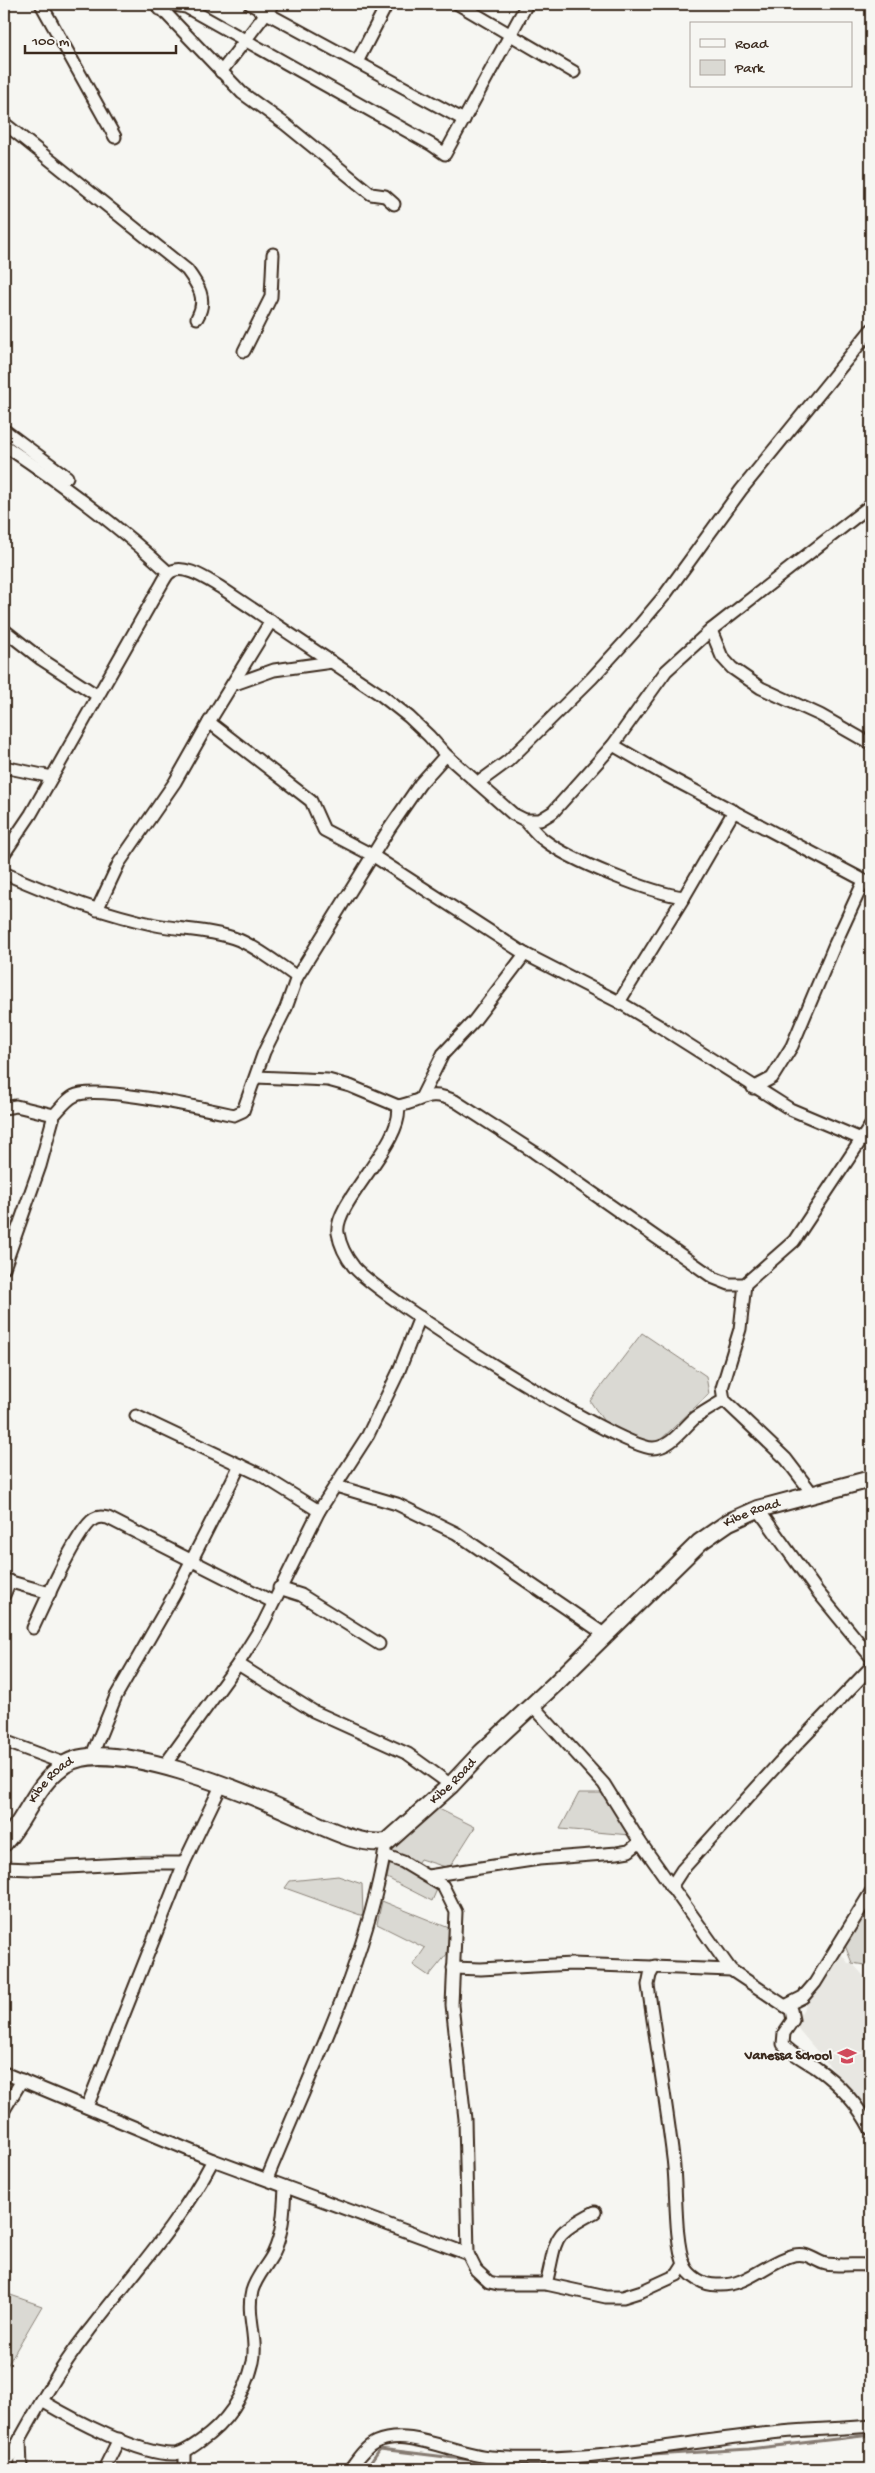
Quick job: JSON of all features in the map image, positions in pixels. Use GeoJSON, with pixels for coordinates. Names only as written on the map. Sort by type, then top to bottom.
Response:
{"type":"FeatureCollection","features":[{"type":"Feature","properties":{"kind":"street"},"geometry":{"type":"LineString","coordinates":[[41,4],[115,137]]}},
{"type":"Feature","properties":{"kind":"street"},"geometry":{"type":"LineString","coordinates":[[158,6],[168,4],[186,7],[432,144],[445,154],[527,4]]}},
{"type":"Feature","properties":{"kind":"street"},"geometry":{"type":"LineString","coordinates":[[250,4],[270,9],[356,62],[464,120]]}},
{"type":"Feature","properties":{"kind":"street"},"geometry":{"type":"LineString","coordinates":[[356,62],[387,4]]}},
{"type":"Feature","properties":{"kind":"street"},"geometry":{"type":"LineString","coordinates":[[458,4],[574,72]]}},
{"type":"Feature","properties":{"kind":"street"},"geometry":{"type":"LineString","coordinates":[[158,6],[242,92],[372,194],[385,196],[394,204]]}},
{"type":"Feature","properties":{"kind":"street"},"geometry":{"type":"LineString","coordinates":[[221,72],[270,9]]}},
{"type":"Feature","properties":{"kind":"street"},"geometry":{"type":"LineString","coordinates":[[4,123],[187,270],[202,296],[203,304],[197,318]]}},
{"type":"Feature","properties":{"kind":"street"},"geometry":{"type":"LineString","coordinates":[[244,351],[271,297],[273,254]]}},
{"type":"Feature","properties":{"kind":"street"},"geometry":{"type":"LineString","coordinates":[[478,783],[508,760],[592,678],[628,638],[664,596],[741,490],[871,330]]}},
{"type":"Feature","properties":{"kind":"street"},"geometry":{"type":"LineString","coordinates":[[4,430],[67,478]]}},
{"type":"Feature","properties":{"kind":"street"},"geometry":{"type":"LineString","coordinates":[[4,445],[106,518],[169,573]]}},
{"type":"Feature","properties":{"kind":"street"},"geometry":{"type":"LineString","coordinates":[[525,820],[540,820],[553,812],[571,794],[613,745],[666,671],[711,630],[871,505]]}},
{"type":"Feature","properties":{"kind":"street"},"geometry":{"type":"LineString","coordinates":[[4,854],[52,777],[169,573],[176,570],[196,574],[272,621],[381,695],[409,717],[446,755],[513,814],[525,820],[543,840],[561,852],[654,891],[684,897]]}},
{"type":"Feature","properties":{"kind":"street"},"geometry":{"type":"LineString","coordinates":[[97,910],[119,863],[175,782],[208,722],[272,621]]}},
{"type":"Feature","properties":{"kind":"street"},"geometry":{"type":"LineString","coordinates":[[4,630],[98,696]]}},
{"type":"Feature","properties":{"kind":"street"},"geometry":{"type":"LineString","coordinates":[[711,630],[722,657],[732,668],[761,688],[820,715],[871,744]]}},
{"type":"Feature","properties":{"kind":"street"},"geometry":{"type":"LineString","coordinates":[[232,685],[274,670],[332,662]]}},
{"type":"Feature","properties":{"kind":"street"},"geometry":{"type":"LineString","coordinates":[[208,722],[311,801],[324,830],[372,855],[525,954],[619,1002],[704,1054],[753,1088],[804,1116],[861,1139]]}},
{"type":"Feature","properties":{"kind":"street"},"geometry":{"type":"LineString","coordinates":[[613,745],[868,883],[835,944],[792,1046],[772,1078],[753,1088]]}},
{"type":"Feature","properties":{"kind":"street"},"geometry":{"type":"LineString","coordinates":[[4,1268],[40,1166],[54,1115],[74,1095],[100,1092],[153,1098],[234,1115],[242,1111],[264,1052],[286,1008],[297,976],[343,907],[372,855],[420,784],[446,755]]}},
{"type":"Feature","properties":{"kind":"street"},"geometry":{"type":"LineString","coordinates":[[4,767],[52,777]]}},
{"type":"Feature","properties":{"kind":"street"},"geometry":{"type":"LineString","coordinates":[[619,1002],[734,812]]}},
{"type":"Feature","properties":{"kind":"street"},"geometry":{"type":"LineString","coordinates":[[4,873],[66,900],[97,910],[154,924],[238,940],[260,951],[297,976]]}},
{"type":"Feature","properties":{"kind":"street"},"geometry":{"type":"LineString","coordinates":[[421,1098],[443,1054],[474,1021],[525,954]]}},
{"type":"Feature","properties":{"kind":"street"},"geometry":{"type":"LineString","coordinates":[[256,1077],[328,1080],[350,1086],[398,1106],[432,1095],[442,1095],[455,1101],[534,1152],[714,1278],[729,1284],[745,1284],[794,1242],[871,1124]]}},
{"type":"Feature","properties":{"kind":"street"},"geometry":{"type":"LineString","coordinates":[[4,1108],[16,1106],[54,1115]]}},
{"type":"Feature","properties":{"kind":"street"},"geometry":{"type":"LineString","coordinates":[[398,1106],[400,1115],[394,1130],[343,1212],[337,1230],[341,1245],[354,1267],[420,1317],[595,1425],[643,1447],[655,1448],[668,1444],[693,1420],[724,1400]]}},
{"type":"Feature","properties":{"kind":"street"},"geometry":{"type":"LineString","coordinates":[[745,1284],[740,1329],[722,1388],[724,1400],[786,1459],[812,1493]]}},
{"type":"Feature","properties":{"kind":"street"},"geometry":{"type":"LineString","coordinates":[[164,1766],[238,1664],[263,1624],[284,1577],[320,1510],[379,1414],[420,1317]]}},
{"type":"Feature","properties":{"kind":"street"},"geometry":{"type":"LineString","coordinates":[[136,1416],[270,1480],[320,1510]]}},
{"type":"Feature","properties":{"kind":"street"},"geometry":{"type":"LineString","coordinates":[[92,1755],[116,1696],[174,1595],[240,1465]]}},
{"type":"Feature","properties":{"kind":"street","name":"Kibe Road"},"geometry":{"type":"LineString","coordinates":[[4,1843],[43,1784],[66,1764],[92,1755],[164,1766],[222,1784],[339,1832],[376,1843],[385,1849],[482,1752],[700,1542],[729,1522],[758,1509],[812,1493],[871,1479]]}},
{"type":"Feature","properties":{"kind":"street"},"geometry":{"type":"LineString","coordinates":[[336,1486],[397,1504],[456,1533],[604,1634]]}},
{"type":"Feature","properties":{"kind":"street"},"geometry":{"type":"LineString","coordinates":[[758,1509],[818,1591],[871,1657]]}},
{"type":"Feature","properties":{"kind":"street"},"geometry":{"type":"LineString","coordinates":[[33,1628],[50,1592],[84,1530],[92,1520],[99,1516],[116,1522],[273,1602]]}},
{"type":"Feature","properties":{"kind":"street"},"geometry":{"type":"LineString","coordinates":[[284,1577],[301,1595]]}},
{"type":"Feature","properties":{"kind":"street"},"geometry":{"type":"LineString","coordinates":[[4,1595],[7,1581],[50,1592]]}},
{"type":"Feature","properties":{"kind":"street"},"geometry":{"type":"LineString","coordinates":[[279,1588],[301,1595],[379,1644]]}},
{"type":"Feature","properties":{"kind":"street"},"geometry":{"type":"LineString","coordinates":[[238,1664],[313,1711],[408,1754],[451,1785]]}},
{"type":"Feature","properties":{"kind":"street"},"geometry":{"type":"LineString","coordinates":[[671,1887],[682,1870],[779,1763],[871,1667]]}},
{"type":"Feature","properties":{"kind":"street"},"geometry":{"type":"LineString","coordinates":[[532,1705],[604,1784],[640,1842],[731,1970],[790,2010],[793,2016],[784,2033],[783,2044],[838,2086],[859,2108],[871,2130]]}},
{"type":"Feature","properties":{"kind":"street"},"geometry":{"type":"LineString","coordinates":[[4,1741],[66,1764]]}},
{"type":"Feature","properties":{"kind":"street"},"geometry":{"type":"LineString","coordinates":[[87,2106],[184,1863],[222,1784]]}},
{"type":"Feature","properties":{"kind":"street"},"geometry":{"type":"LineString","coordinates":[[428,1876],[539,1859],[617,1853],[628,1850],[640,1842]]}},
{"type":"Feature","properties":{"kind":"street"},"geometry":{"type":"LineString","coordinates":[[266,2179],[349,1983],[369,1918],[385,1849],[443,1886],[456,1912],[452,2005],[465,2119],[468,2254],[471,2263],[490,2282],[498,2284],[546,2284],[592,2296],[623,2297],[677,2275],[684,2264]]}},
{"type":"Feature","properties":{"kind":"street"},"geometry":{"type":"LineString","coordinates":[[4,1868],[31,1869],[144,1863],[184,1863]]}},
{"type":"Feature","properties":{"kind":"street"},"geometry":{"type":"LineString","coordinates":[[657,1866],[682,1870]]}},
{"type":"Feature","properties":{"kind":"street"},"geometry":{"type":"LineString","coordinates":[[785,2006],[803,1997],[815,1983],[871,1892]]}},
{"type":"Feature","properties":{"kind":"street"},"geometry":{"type":"LineString","coordinates":[[704,1968],[717,1951]]}},
{"type":"Feature","properties":{"kind":"street"},"geometry":{"type":"LineString","coordinates":[[453,1968],[481,1970],[572,1964],[731,1970]]}},
{"type":"Feature","properties":{"kind":"street"},"geometry":{"type":"LineString","coordinates":[[655,1966],[650,1974],[648,1986],[674,2159],[684,2264],[696,2279],[718,2286],[732,2284],[750,2277],[785,2258],[800,2254],[825,2264],[871,2265]]}},
{"type":"Feature","properties":{"kind":"street"},"geometry":{"type":"LineString","coordinates":[[4,2073],[213,2160],[468,2254]]}},
{"type":"Feature","properties":{"kind":"street"},"geometry":{"type":"LineString","coordinates":[[4,2110],[22,2080]]}},
{"type":"Feature","properties":{"kind":"street"},"geometry":{"type":"LineString","coordinates":[[4,2468],[42,2401],[79,2344],[180,2214],[202,2182],[213,2160]]}},
{"type":"Feature","properties":{"kind":"street"},"geometry":{"type":"LineString","coordinates":[[42,2401],[86,2425],[119,2439],[167,2453],[186,2451],[204,2439],[226,2419],[242,2393],[255,2348],[252,2292],[258,2277],[277,2244],[285,2188]]}},
{"type":"Feature","properties":{"kind":"street"},"geometry":{"type":"LineString","coordinates":[[546,2284],[555,2243],[559,2234],[572,2223],[595,2212]]}},
{"type":"Feature","properties":{"kind":"street"},"geometry":{"type":"LineString","coordinates":[[350,2469],[361,2454],[375,2442],[395,2438],[414,2440],[490,2457],[538,2458],[610,2453],[780,2432],[871,2426]]}},
{"type":"Feature","properties":{"kind":"street"},"geometry":{"type":"LineString","coordinates":[[20,2439],[21,2469]]}},
{"type":"Feature","properties":{"kind":"street"},"geometry":{"type":"LineString","coordinates":[[104,2469],[119,2439]]}},
{"type":"Feature","properties":{"kind":"street"},"geometry":{"type":"LineString","coordinates":[[185,2469],[186,2451]]}},
{"type":"Feature","properties":{"kind":"shaded area","name":"Vanessa School"},"geometry":{"type":"Polygon","coordinates":[[[840,1952],[848,1963],[852,1963],[871,1984],[871,2115],[794,2024],[840,1952]]]}},
{"type":"Feature","properties":{"kind":"green space"},"geometry":{"type":"Polygon","coordinates":[[[642,1333],[706,1376],[709,1394],[655,1445],[628,1436],[605,1423],[590,1401],[642,1333]]]}},
{"type":"Feature","properties":{"kind":"green space"},"geometry":{"type":"Polygon","coordinates":[[[579,1793],[606,1793],[630,1835],[560,1829],[579,1793]]]}},
{"type":"Feature","properties":{"kind":"green space"},"geometry":{"type":"Polygon","coordinates":[[[429,1804],[475,1827],[449,1868],[420,1859],[411,1872],[438,1887],[432,1901],[387,1878],[394,1843],[429,1804]]]}},
{"type":"Feature","properties":{"kind":"green space"},"geometry":{"type":"Polygon","coordinates":[[[338,1876],[362,1884],[363,1916],[285,1888],[290,1881],[338,1876]]]}},
{"type":"Feature","properties":{"kind":"green space"},"geometry":{"type":"Polygon","coordinates":[[[382,1901],[449,1928],[447,1954],[429,1976],[413,1965],[425,1948],[377,1924],[382,1901]]]}},
{"type":"Feature","properties":{"kind":"green space"},"geometry":{"type":"Polygon","coordinates":[[[871,1905],[871,1966],[852,1963],[844,1943],[871,1905]]]}},
{"type":"Feature","properties":{"kind":"green space"},"geometry":{"type":"Polygon","coordinates":[[[4,2294],[42,2306],[4,2371],[4,2294]]]}},
{"type":"Feature","properties":{"kind":"waterway"},"geometry":{"type":"LineString","coordinates":[[637,2456],[749,2449],[871,2435]]}},
{"type":"Feature","properties":{"kind":"waterway"},"geometry":{"type":"LineString","coordinates":[[366,2469],[380,2449],[479,2461]]}},
{"type":"Feature","properties":{"kind":"waterway"},"geometry":{"type":"LineString","coordinates":[[535,2463],[549,2463]]}},
{"type":"Feature","properties":{"kind":"place","name":"Vanessa School"},"geometry":{"type":"Point","coordinates":[847,2056]}}]}
